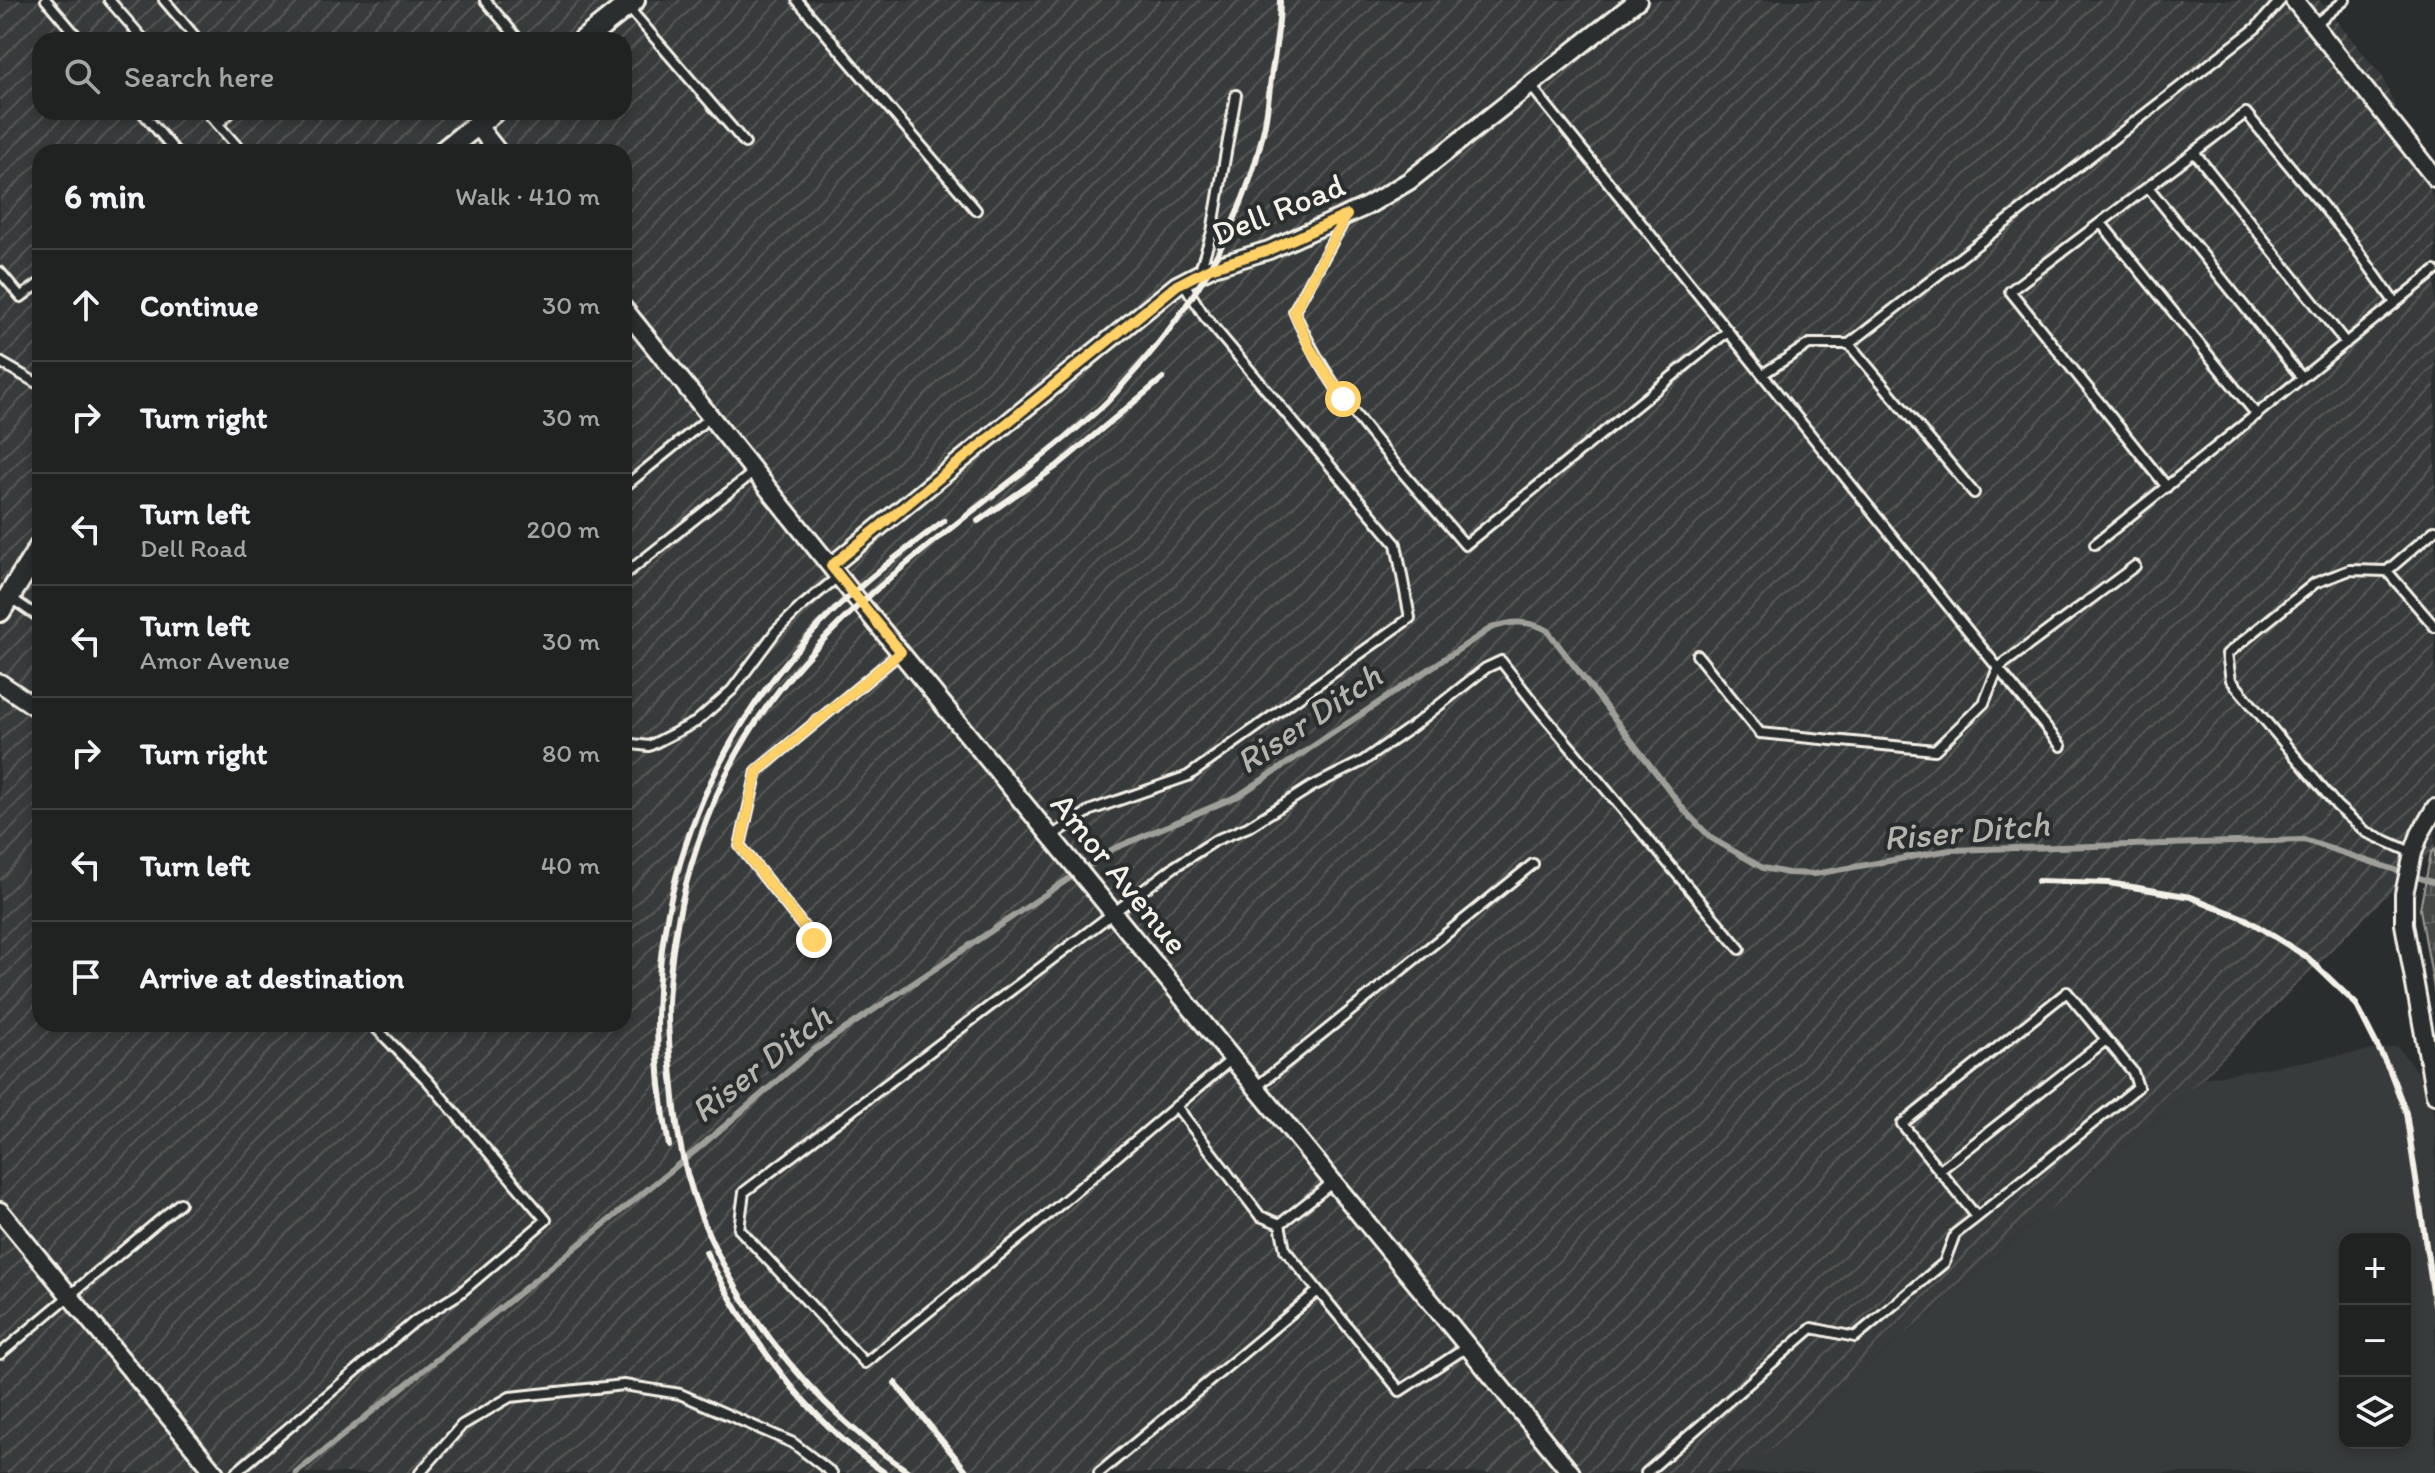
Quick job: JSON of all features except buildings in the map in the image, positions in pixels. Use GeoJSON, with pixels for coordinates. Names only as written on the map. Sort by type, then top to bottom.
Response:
{"type":"FeatureCollection","features":[{"type":"Feature","properties":{"kind":"street","name":"Dell Road"},"geometry":{"type":"LineString","coordinates":[[835,571],[1134,318],[1183,282],[1269,250],[1367,206],[1409,181],[1638,0]]}},
{"type":"Feature","properties":{"kind":"street"},"geometry":{"type":"LineString","coordinates":[[2294,0],[2435,178]]}},
{"type":"Feature","properties":{"kind":"street"},"geometry":{"type":"LineString","coordinates":[[594,32],[630,3]]}},
{"type":"Feature","properties":{"kind":"street"},"geometry":{"type":"LineString","coordinates":[[453,144],[483,120]]}},
{"type":"Feature","properties":{"kind":"street"},"geometry":{"type":"LineString","coordinates":[[486,120],[495,144]]}},
{"type":"Feature","properties":{"kind":"street","name":"Amor Avenue"},"geometry":{"type":"LineString","coordinates":[[632,319],[1571,1473]]}},
{"type":"Feature","properties":{"kind":"street"},"geometry":{"type":"LineString","coordinates":[[4,604],[32,560]]}},
{"type":"Feature","properties":{"kind":"street"},"geometry":{"type":"LineString","coordinates":[[0,683],[32,705]]}},
{"type":"Feature","properties":{"kind":"street"},"geometry":{"type":"LineString","coordinates":[[2435,808],[2413,853],[2404,894],[2404,924],[2435,1095]]}},
{"type":"Feature","properties":{"kind":"street"},"geometry":{"type":"LineString","coordinates":[[0,1211],[215,1473]]}},
{"type":"Feature","properties":{"kind":"lane"},"geometry":{"type":"LineString","coordinates":[[46,0],[73,32]]}},
{"type":"Feature","properties":{"kind":"lane"},"geometry":{"type":"LineString","coordinates":[[109,0],[137,32]]}},
{"type":"Feature","properties":{"kind":"lane"},"geometry":{"type":"LineString","coordinates":[[164,0],[191,32]]}},
{"type":"Feature","properties":{"kind":"lane"},"geometry":{"type":"LineString","coordinates":[[485,0],[512,32]]}},
{"type":"Feature","properties":{"kind":"lane"},"geometry":{"type":"LineString","coordinates":[[797,0],[976,210]]}},
{"type":"Feature","properties":{"kind":"lane"},"geometry":{"type":"LineString","coordinates":[[1763,374],[1809,344],[1849,344],[2256,28],[2281,0]]}},
{"type":"Feature","properties":{"kind":"lane"},"geometry":{"type":"LineString","coordinates":[[2314,25],[2345,0]]}},
{"type":"Feature","properties":{"kind":"lane"},"geometry":{"type":"LineString","coordinates":[[630,3],[745,143]]}},
{"type":"Feature","properties":{"kind":"lane"},"geometry":{"type":"LineString","coordinates":[[1530,85],[2061,746]]}},
{"type":"Feature","properties":{"kind":"lane"},"geometry":{"type":"LineString","coordinates":[[1199,274],[1212,232],[1236,95]]}},
{"type":"Feature","properties":{"kind":"lane"},"geometry":{"type":"LineString","coordinates":[[2167,487],[2010,291],[2246,113],[2349,238],[2395,303]]}},
{"type":"Feature","properties":{"kind":"lane"},"geometry":{"type":"LineString","coordinates":[[149,120],[169,144]]}},
{"type":"Feature","properties":{"kind":"lane"},"geometry":{"type":"LineString","coordinates":[[214,120],[235,144]]}},
{"type":"Feature","properties":{"kind":"lane"},"geometry":{"type":"LineString","coordinates":[[218,124],[222,120]]}},
{"type":"Feature","properties":{"kind":"lane"},"geometry":{"type":"LineString","coordinates":[[2194,152],[2346,343]]}},
{"type":"Feature","properties":{"kind":"lane"},"geometry":{"type":"LineString","coordinates":[[2148,187],[2302,378]]}},
{"type":"Feature","properties":{"kind":"lane"},"geometry":{"type":"LineString","coordinates":[[1347,215],[1294,311],[1310,348],[1343,399],[1465,545],[1728,331]]}},
{"type":"Feature","properties":{"kind":"lane"},"geometry":{"type":"LineString","coordinates":[[2101,223],[2257,415]]}},
{"type":"Feature","properties":{"kind":"lane"},"geometry":{"type":"LineString","coordinates":[[2095,544],[2435,271]]}},
{"type":"Feature","properties":{"kind":"lane"},"geometry":{"type":"LineString","coordinates":[[0,272],[21,297],[32,289]]}},
{"type":"Feature","properties":{"kind":"lane"},"geometry":{"type":"LineString","coordinates":[[1052,836],[1091,810],[1188,776],[1410,618],[1396,544],[1205,317],[1183,282]]}},
{"type":"Feature","properties":{"kind":"lane"},"geometry":{"type":"LineString","coordinates":[[1849,344],[1974,493]]}},
{"type":"Feature","properties":{"kind":"lane"},"geometry":{"type":"LineString","coordinates":[[0,362],[32,380]]}},
{"type":"Feature","properties":{"kind":"lane"},"geometry":{"type":"LineString","coordinates":[[632,480],[710,416]]}},
{"type":"Feature","properties":{"kind":"lane"},"geometry":{"type":"LineString","coordinates":[[632,569],[754,471]]}},
{"type":"Feature","properties":{"kind":"lane"},"geometry":{"type":"LineString","coordinates":[[2413,853],[2366,832],[2337,806],[2231,680],[2227,654],[2315,583],[2350,570],[2387,571],[2435,530]]}},
{"type":"Feature","properties":{"kind":"lane"},"geometry":{"type":"LineString","coordinates":[[1697,655],[1760,733],[1935,750],[1984,703],[1998,668],[2135,566]]}},
{"type":"Feature","properties":{"kind":"lane"},"geometry":{"type":"LineString","coordinates":[[632,744],[649,746],[696,722],[732,690],[785,623],[835,571]]}},
{"type":"Feature","properties":{"kind":"lane"},"geometry":{"type":"LineString","coordinates":[[2387,571],[2435,627]]}},
{"type":"Feature","properties":{"kind":"lane"},"geometry":{"type":"LineString","coordinates":[[4,604],[32,615]]}},
{"type":"Feature","properties":{"kind":"lane"},"geometry":{"type":"LineString","coordinates":[[814,940],[740,846],[757,771],[901,652]]}},
{"type":"Feature","properties":{"kind":"lane"},"geometry":{"type":"LineString","coordinates":[[1233,1058],[865,1363],[739,1229],[744,1192],[1174,867],[1216,840],[1248,827],[1311,787],[1363,761],[1486,668],[1501,661],[1740,949]]}},
{"type":"Feature","properties":{"kind":"lane"},"geometry":{"type":"LineString","coordinates":[[1256,1087],[1533,864]]}},
{"type":"Feature","properties":{"kind":"lane"},"geometry":{"type":"LineString","coordinates":[[1646,1473],[1812,1328],[1855,1337],[1944,1263],[1955,1234],[1977,1217],[2138,1087],[2133,1072],[2067,992],[1902,1124],[1977,1217]]}},
{"type":"Feature","properties":{"kind":"lane"},"geometry":{"type":"LineString","coordinates":[[235,1473],[415,1321],[459,1294],[546,1220],[427,1080],[380,1032]]}},
{"type":"Feature","properties":{"kind":"lane"},"geometry":{"type":"LineString","coordinates":[[1939,1171],[2106,1040]]}},
{"type":"Feature","properties":{"kind":"lane"},"geometry":{"type":"LineString","coordinates":[[1176,1106],[1260,1216],[1280,1224]]}},
{"type":"Feature","properties":{"kind":"lane"},"geometry":{"type":"LineString","coordinates":[[1280,1224],[1334,1182]]}},
{"type":"Feature","properties":{"kind":"lane"},"geometry":{"type":"LineString","coordinates":[[0,1354],[180,1203]]}},
{"type":"Feature","properties":{"kind":"lane"},"geometry":{"type":"LineString","coordinates":[[1280,1224],[1285,1250],[1400,1391],[1468,1346]]}},
{"type":"Feature","properties":{"kind":"lane"},"geometry":{"type":"LineString","coordinates":[[1099,1473],[1318,1291]]}},
{"type":"Feature","properties":{"kind":"lane"},"geometry":{"type":"LineString","coordinates":[[420,1473],[462,1425],[510,1397],[624,1385],[680,1394],[793,1443],[832,1473]]}},
{"type":"Feature","properties":{"kind":"shaded area"},"geometry":{"type":"Polygon","coordinates":[[[0,0],[2319,0],[2382,76],[2435,202],[2435,848],[2203,1078],[1743,1473],[0,1473],[0,0]]]}},
{"type":"Feature","properties":{"kind":"shaded area"},"geometry":{"type":"Polygon","coordinates":[[[2397,1046],[2428,1085],[2435,1125],[2435,1473],[1743,1473],[2203,1078],[2397,1046]]]}},
{"type":"Feature","properties":{"kind":"green space"},"geometry":{"type":"Polygon","coordinates":[[[2435,849],[2435,994],[2420,909],[2431,853],[2435,849]]]}},
{"type":"Feature","properties":{"kind":"waterway","name":"Riser Ditch"},"geometry":{"type":"LineString","coordinates":[[296,1473],[700,1147],[811,1052],[1113,849],[1238,796],[1491,628],[1526,623],[1547,630],[1685,811],[1711,838],[1763,868],[1815,874],[1950,850],[2304,840],[2435,883]]}},
{"type":"Feature","properties":{"kind":"railway"},"geometry":{"type":"LineString","coordinates":[[910,1473],[826,1403],[788,1361],[754,1316],[725,1267],[701,1216],[685,1164],[675,1109],[668,1029],[671,963],[686,884],[712,807],[729,770],[770,702],[805,660],[883,584],[1101,408],[1155,347],[1196,291],[1229,230],[1254,166],[1266,118],[1280,0]]}},
{"type":"Feature","properties":{"kind":"railway"},"geometry":{"type":"LineString","coordinates":[[978,521],[1057,466],[1163,378]]}},
{"type":"Feature","properties":{"kind":"railway"},"geometry":{"type":"LineString","coordinates":[[669,1146],[659,1077],[657,1008],[663,941],[676,876],[697,813],[726,752],[762,694],[806,639],[872,577],[944,521]]}},
{"type":"Feature","properties":{"kind":"railway"},"geometry":{"type":"LineString","coordinates":[[2038,881],[2109,883],[2191,897],[2246,919],[2307,957],[2356,1004],[2390,1071],[2406,1113],[2435,1305]]}},
{"type":"Feature","properties":{"kind":"railway"},"geometry":{"type":"LineString","coordinates":[[706,1252],[740,1315],[782,1374],[830,1428],[885,1473]]}},
{"type":"Feature","properties":{"kind":"railway"},"geometry":{"type":"LineString","coordinates":[[895,1383],[968,1473]]}},
{"type":"Feature","properties":{"kind":"route"},"geometry":{"type":"LineString","coordinates":[[814,940],[740,846],[757,771],[901,652],[831,566],[1177,285],[1210,268],[1269,250],[1347,215],[1294,311],[1310,348],[1343,399]]}}]}
